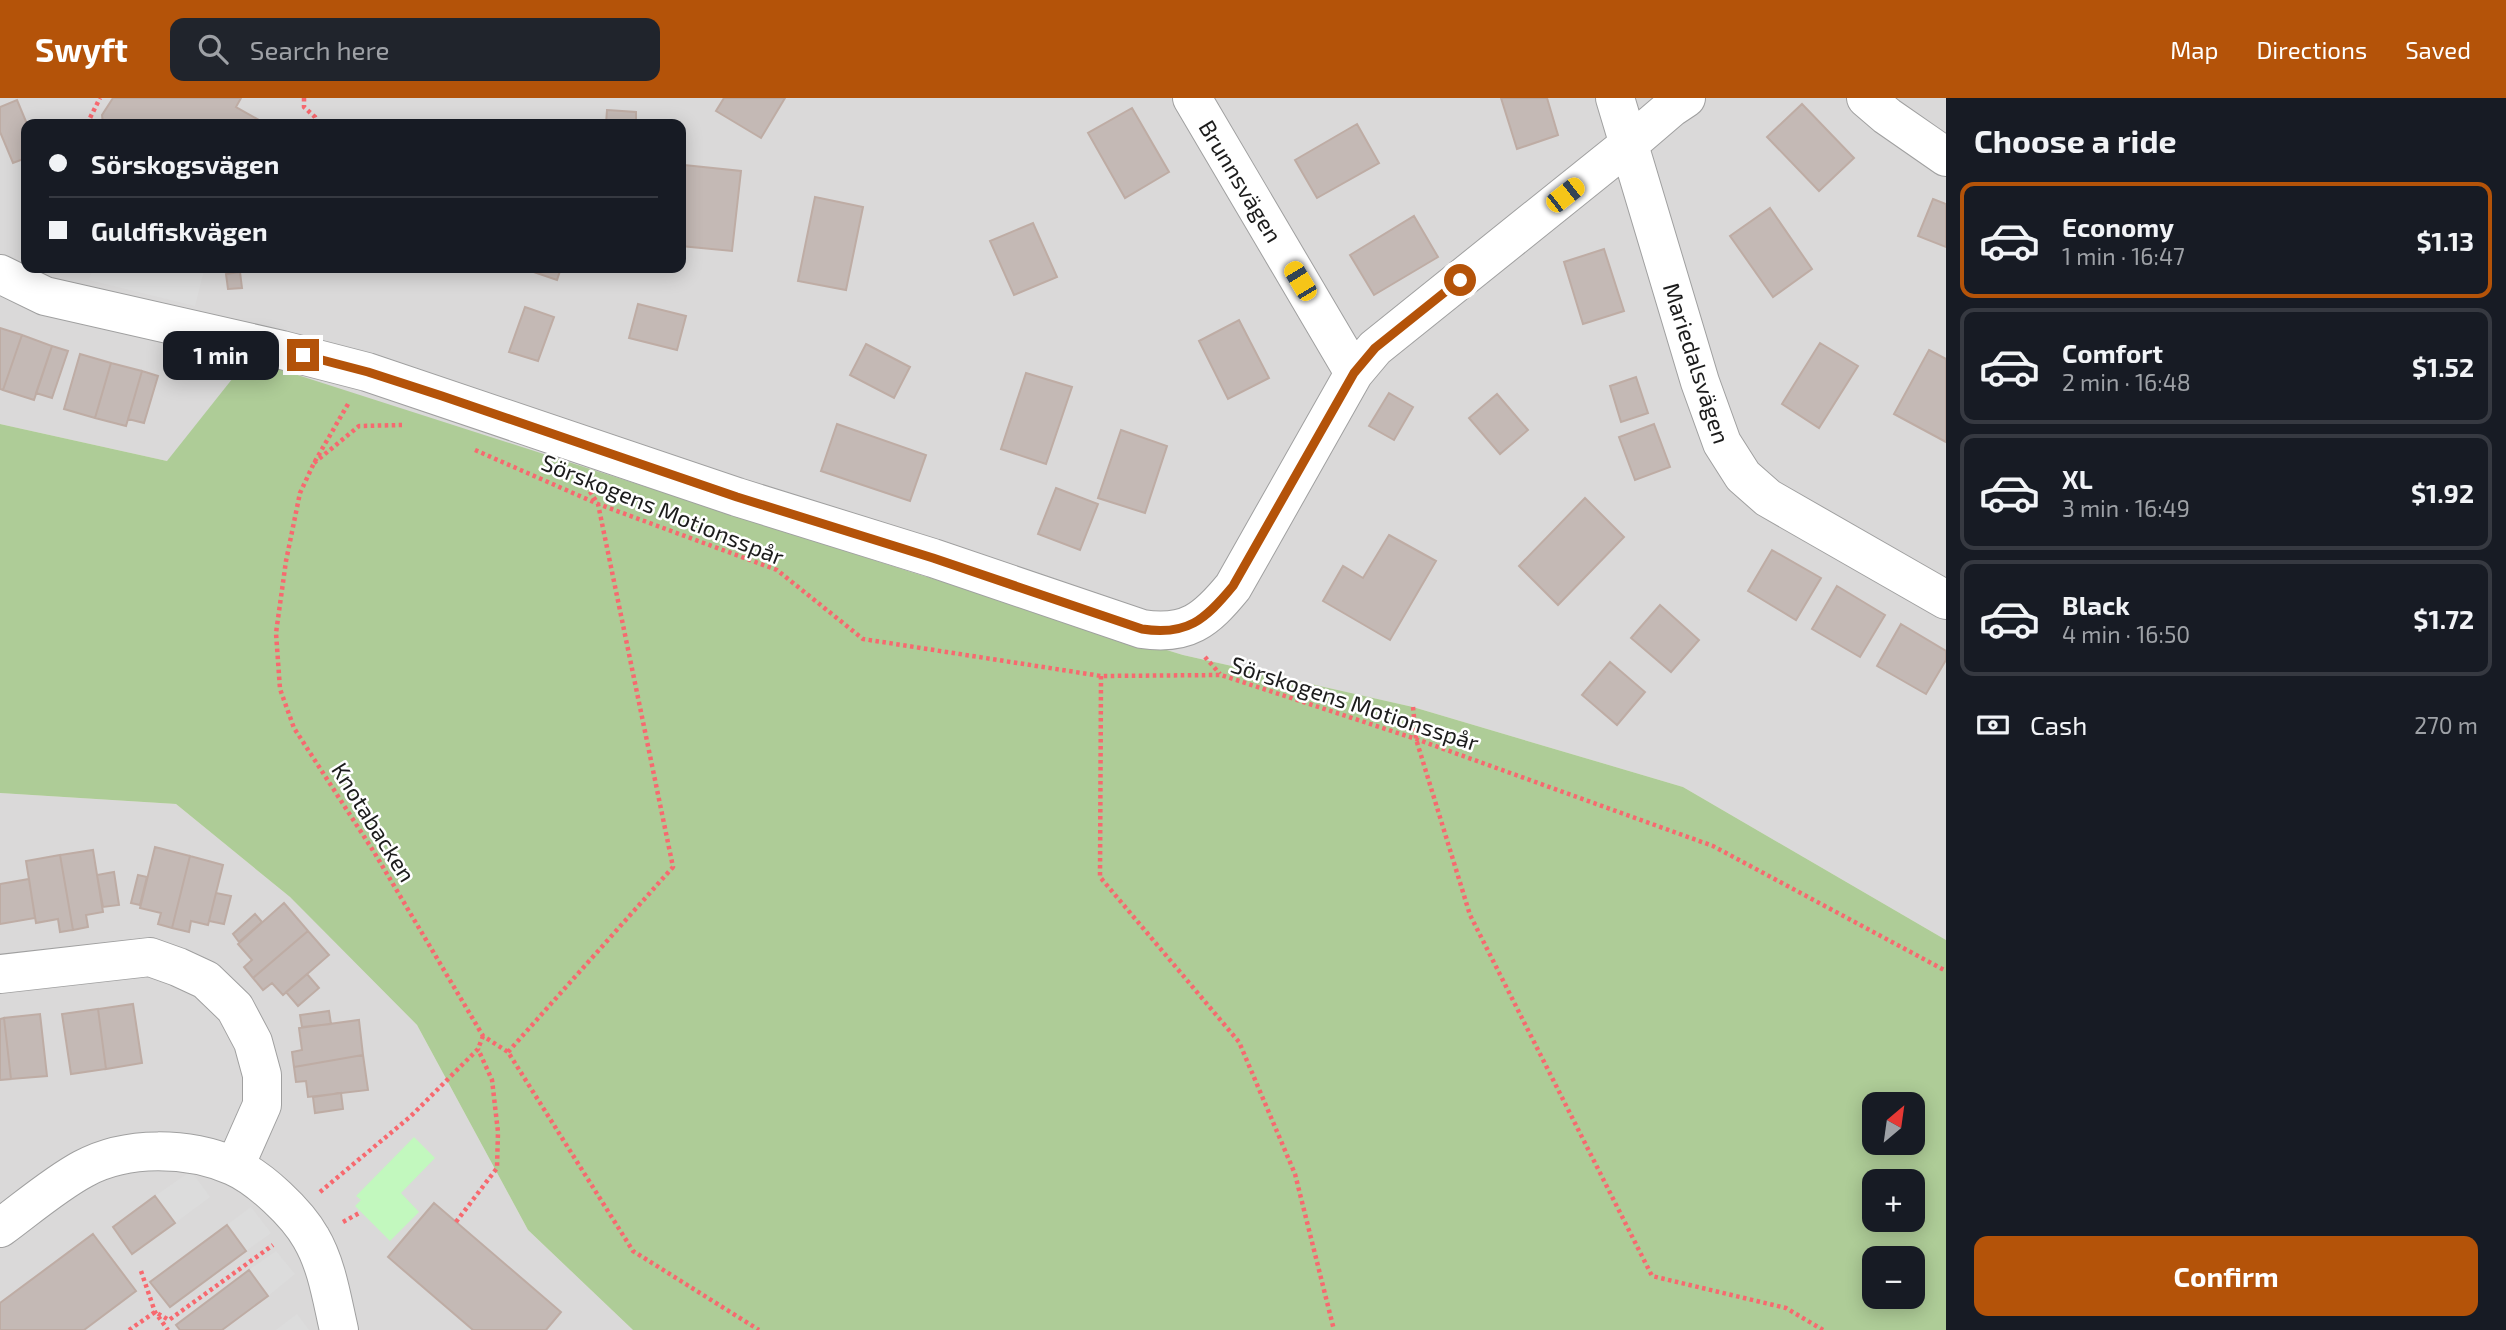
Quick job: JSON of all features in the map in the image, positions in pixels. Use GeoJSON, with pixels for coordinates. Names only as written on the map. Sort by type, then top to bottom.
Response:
{"type":"FeatureCollection","features":[{"type":"Feature","properties":{"kind":"street","name":"Brunnsvägen"},"geometry":{"type":"LineString","coordinates":[[1192,98],[1354,373]]}},
{"type":"Feature","properties":{"kind":"street","name":"Mariedalsvägen"},"geometry":{"type":"LineString","coordinates":[[1615,98],[1700,382],[1722,443],[1743,476],[1768,498],[1946,600]]}},
{"type":"Feature","properties":{"kind":"street"},"geometry":{"type":"LineString","coordinates":[[0,274],[45,296],[368,372],[737,497],[933,558],[1142,629],[1160,632],[1198,623],[1217,606],[1233,586],[1354,373],[1375,348],[1686,98]]}},
{"type":"Feature","properties":{"kind":"street"},"geometry":{"type":"LineString","coordinates":[[1866,98],[1946,157]]}},
{"type":"Feature","properties":{"kind":"street"},"geometry":{"type":"LineString","coordinates":[[0,974],[150,957],[206,980],[235,1008],[253,1041],[262,1075],[262,1105],[234,1167]]}},
{"type":"Feature","properties":{"kind":"street"},"geometry":{"type":"LineString","coordinates":[[0,1228],[82,1169],[121,1156],[154,1150],[202,1157],[234,1167],[256,1181],[293,1213],[312,1239],[326,1278],[339,1330]]}},
{"type":"Feature","properties":{"kind":"path"},"geometry":{"type":"LineString","coordinates":[[90,119],[100,98]]}},
{"type":"Feature","properties":{"kind":"path"},"geometry":{"type":"LineString","coordinates":[[304,98],[304,107],[316,119]]}},
{"type":"Feature","properties":{"kind":"path","name":"Knotabacken"},"geometry":{"type":"LineString","coordinates":[[368,372],[314,463],[300,493],[286,561],[276,633],[280,689],[294,728],[374,852],[483,1037]]}},
{"type":"Feature","properties":{"kind":"path"},"geometry":{"type":"LineString","coordinates":[[314,463],[359,426],[405,425]]}},
{"type":"Feature","properties":{"kind":"path","name":"Sörskogens Motionsspår"},"geometry":{"type":"LineString","coordinates":[[465,446],[598,505],[777,570],[863,639],[1101,676],[1221,675],[1416,740],[1713,846],[1946,971]]}},
{"type":"Feature","properties":{"kind":"path"},"geometry":{"type":"LineString","coordinates":[[508,1052],[674,867],[598,505],[583,481]]}},
{"type":"Feature","properties":{"kind":"path"},"geometry":{"type":"LineString","coordinates":[[1101,676],[1100,877],[1239,1042],[1295,1174],[1334,1330]]}},
{"type":"Feature","properties":{"kind":"path"},"geometry":{"type":"LineString","coordinates":[[1413,707],[1416,740],[1470,915],[1652,1276],[1786,1308],[1823,1330]]}},
{"type":"Feature","properties":{"kind":"path"},"geometry":{"type":"LineString","coordinates":[[155,1312],[169,1320],[277,1242],[293,1213],[411,1116],[478,1049],[483,1037],[508,1052],[633,1251],[759,1330]]}},
{"type":"Feature","properties":{"kind":"path"},"geometry":{"type":"LineString","coordinates":[[456,1222],[497,1168],[498,1132],[492,1080],[478,1049]]}},
{"type":"Feature","properties":{"kind":"path"},"geometry":{"type":"LineString","coordinates":[[141,1270],[155,1312],[168,1330]]}},
{"type":"Feature","properties":{"kind":"path"},"geometry":{"type":"LineString","coordinates":[[129,1330],[155,1312]]}},
{"type":"Feature","properties":{"kind":"shaded area"},"geometry":{"type":"Polygon","coordinates":[[[0,98],[1946,98],[1946,940],[1683,787],[1413,707],[1183,655],[911,572],[167,461],[0,424],[0,98]]]}},
{"type":"Feature","properties":{"kind":"shaded area"},"geometry":{"type":"Polygon","coordinates":[[[91,273],[203,273],[195,306],[89,280],[91,273]]]}},
{"type":"Feature","properties":{"kind":"shaded area"},"geometry":{"type":"Polygon","coordinates":[[[0,793],[176,804],[290,897],[417,1025],[528,1230],[633,1330],[0,1330],[0,793]]]}},
{"type":"Feature","properties":{"kind":"shaded area"},"geometry":{"type":"Polygon","coordinates":[[[191,1171],[210,1197],[175,1223],[155,1196],[191,1171]]]}},
{"type":"Feature","properties":{"kind":"shaded area"},"geometry":{"type":"Polygon","coordinates":[[[251,1207],[271,1233],[246,1251],[227,1225],[251,1207]]]}},
{"type":"Feature","properties":{"kind":"shaded area"},"geometry":{"type":"Polygon","coordinates":[[[276,1251],[295,1274],[268,1296],[249,1270],[276,1251]]]}},
{"type":"Feature","properties":{"kind":"shaded area"},"geometry":{"type":"Polygon","coordinates":[[[297,1314],[309,1330],[276,1330],[297,1314]]]}},
{"type":"Feature","properties":{"kind":"green space"},"geometry":{"type":"Polygon","coordinates":[[[248,359],[911,572],[1183,655],[1413,707],[1683,787],[1946,940],[1946,1330],[633,1330],[528,1230],[417,1025],[290,897],[176,804],[0,793],[0,424],[167,461],[248,359]]]}},
{"type":"Feature","properties":{"kind":"green space"},"geometry":{"type":"Polygon","coordinates":[[[414,1137],[435,1158],[401,1193],[419,1212],[390,1241],[355,1206],[361,1200],[356,1196],[414,1137]]]}},
{"type":"Feature","properties":{"kind":"building"},"geometry":{"type":"Polygon","coordinates":[[[113,98],[241,98],[236,107],[257,119],[102,119],[102,115],[113,98]]]}},
{"type":"Feature","properties":{"kind":"building"},"geometry":{"type":"Polygon","coordinates":[[[724,98],[785,98],[761,138],[716,111],[724,98]]]}},
{"type":"Feature","properties":{"kind":"building"},"geometry":{"type":"Polygon","coordinates":[[[1501,98],[1547,98],[1558,135],[1517,149],[1501,98]]]}},
{"type":"Feature","properties":{"kind":"building"},"geometry":{"type":"Polygon","coordinates":[[[17,100],[25,119],[21,119],[21,160],[13,163],[0,132],[0,107],[17,100]]]}},
{"type":"Feature","properties":{"kind":"building"},"geometry":{"type":"Polygon","coordinates":[[[1802,104],[1854,158],[1819,191],[1767,137],[1802,104]]]}},
{"type":"Feature","properties":{"kind":"building"},"geometry":{"type":"Polygon","coordinates":[[[1132,108],[1169,172],[1125,198],[1088,133],[1132,108]]]}},
{"type":"Feature","properties":{"kind":"building"},"geometry":{"type":"Polygon","coordinates":[[[607,110],[636,112],[636,119],[606,119],[607,110]]]}},
{"type":"Feature","properties":{"kind":"building"},"geometry":{"type":"Polygon","coordinates":[[[1357,124],[1379,163],[1317,198],[1295,160],[1357,124]]]}},
{"type":"Feature","properties":{"kind":"building"},"geometry":{"type":"Polygon","coordinates":[[[686,165],[741,171],[732,251],[686,246],[686,165]]]}},
{"type":"Feature","properties":{"kind":"building"},"geometry":{"type":"Polygon","coordinates":[[[815,197],[863,207],[846,290],[798,281],[815,197]]]}},
{"type":"Feature","properties":{"kind":"building"},"geometry":{"type":"Polygon","coordinates":[[[1933,199],[1946,204],[1946,247],[1918,236],[1933,199]]]}},
{"type":"Feature","properties":{"kind":"building"},"geometry":{"type":"Polygon","coordinates":[[[1770,208],[1812,269],[1773,297],[1730,236],[1770,208]]]}},
{"type":"Feature","properties":{"kind":"building"},"geometry":{"type":"Polygon","coordinates":[[[1414,216],[1438,257],[1374,295],[1350,255],[1414,216]]]}},
{"type":"Feature","properties":{"kind":"building"},"geometry":{"type":"Polygon","coordinates":[[[1033,223],[1057,277],[1014,295],[990,241],[1033,223]]]}},
{"type":"Feature","properties":{"kind":"building"},"geometry":{"type":"Polygon","coordinates":[[[1604,249],[1624,311],[1583,324],[1564,262],[1604,249]]]}},
{"type":"Feature","properties":{"kind":"building"},"geometry":{"type":"Polygon","coordinates":[[[240,273],[242,288],[228,289],[226,274],[240,273]]]}},
{"type":"Feature","properties":{"kind":"building"},"geometry":{"type":"Polygon","coordinates":[[[537,273],[559,273],[557,280],[537,273]]]}},
{"type":"Feature","properties":{"kind":"building"},"geometry":{"type":"Polygon","coordinates":[[[638,304],[686,316],[677,350],[629,338],[638,304]]]}},
{"type":"Feature","properties":{"kind":"building"},"geometry":{"type":"Polygon","coordinates":[[[525,307],[554,317],[538,361],[509,352],[525,307]]]}},
{"type":"Feature","properties":{"kind":"building"},"geometry":{"type":"Polygon","coordinates":[[[1239,320],[1269,378],[1228,399],[1199,341],[1239,320]]]}},
{"type":"Feature","properties":{"kind":"building"},"geometry":{"type":"Polygon","coordinates":[[[0,328],[22,335],[3,390],[0,389],[0,328]]]}},
{"type":"Feature","properties":{"kind":"building"},"geometry":{"type":"Polygon","coordinates":[[[22,335],[52,346],[34,400],[3,390],[22,335]]]}},
{"type":"Feature","properties":{"kind":"building"},"geometry":{"type":"Polygon","coordinates":[[[1820,343],[1858,366],[1819,428],[1782,404],[1820,343]]]}},
{"type":"Feature","properties":{"kind":"building"},"geometry":{"type":"Polygon","coordinates":[[[866,344],[910,367],[894,398],[850,375],[866,344]]]}},
{"type":"Feature","properties":{"kind":"building"},"geometry":{"type":"Polygon","coordinates":[[[52,346],[68,351],[52,398],[36,393],[52,346]]]}},
{"type":"Feature","properties":{"kind":"building"},"geometry":{"type":"Polygon","coordinates":[[[1929,350],[1946,359],[1946,442],[1894,414],[1929,350]]]}},
{"type":"Feature","properties":{"kind":"building"},"geometry":{"type":"Polygon","coordinates":[[[80,354],[111,363],[95,418],[64,409],[80,354]]]}},
{"type":"Feature","properties":{"kind":"building"},"geometry":{"type":"Polygon","coordinates":[[[111,363],[142,371],[126,426],[95,418],[111,363]]]}},
{"type":"Feature","properties":{"kind":"building"},"geometry":{"type":"Polygon","coordinates":[[[142,371],[158,376],[144,423],[128,419],[142,371]]]}},
{"type":"Feature","properties":{"kind":"building"},"geometry":{"type":"Polygon","coordinates":[[[1026,373],[1072,387],[1046,464],[1001,449],[1026,373]]]}},
{"type":"Feature","properties":{"kind":"building"},"geometry":{"type":"Polygon","coordinates":[[[1636,377],[1648,413],[1621,422],[1610,386],[1636,377]]]}},
{"type":"Feature","properties":{"kind":"building"},"geometry":{"type":"Polygon","coordinates":[[[1389,393],[1413,407],[1394,440],[1369,426],[1389,393]]]}},
{"type":"Feature","properties":{"kind":"building"},"geometry":{"type":"Polygon","coordinates":[[[1497,394],[1528,430],[1500,454],[1469,418],[1497,394]]]}},
{"type":"Feature","properties":{"kind":"building"},"geometry":{"type":"Polygon","coordinates":[[[837,424],[926,455],[910,501],[821,471],[837,424]]]}},
{"type":"Feature","properties":{"kind":"building"},"geometry":{"type":"Polygon","coordinates":[[[1654,424],[1670,467],[1635,480],[1619,437],[1654,424]]]}},
{"type":"Feature","properties":{"kind":"building"},"geometry":{"type":"Polygon","coordinates":[[[1121,430],[1167,446],[1145,513],[1098,498],[1121,430]]]}},
{"type":"Feature","properties":{"kind":"building"},"geometry":{"type":"Polygon","coordinates":[[[1056,488],[1098,504],[1080,550],[1038,534],[1056,488]]]}},
{"type":"Feature","properties":{"kind":"building"},"geometry":{"type":"Polygon","coordinates":[[[1585,498],[1624,537],[1558,605],[1519,566],[1585,498]]]}},
{"type":"Feature","properties":{"kind":"building"},"geometry":{"type":"Polygon","coordinates":[[[1389,535],[1436,561],[1390,640],[1323,601],[1343,566],[1363,578],[1389,535]]]}},
{"type":"Feature","properties":{"kind":"building"},"geometry":{"type":"Polygon","coordinates":[[[1772,550],[1821,578],[1796,620],[1748,591],[1772,550]]]}},
{"type":"Feature","properties":{"kind":"building"},"geometry":{"type":"Polygon","coordinates":[[[1837,586],[1885,615],[1860,657],[1812,629],[1837,586]]]}},
{"type":"Feature","properties":{"kind":"building"},"geometry":{"type":"Polygon","coordinates":[[[1660,605],[1699,640],[1671,672],[1631,638],[1660,605]]]}},
{"type":"Feature","properties":{"kind":"building"},"geometry":{"type":"Polygon","coordinates":[[[1901,624],[1946,651],[1946,660],[1926,694],[1877,666],[1901,624]]]}},
{"type":"Feature","properties":{"kind":"building"},"geometry":{"type":"Polygon","coordinates":[[[1610,662],[1645,692],[1617,725],[1582,695],[1610,662]]]}},
{"type":"Feature","properties":{"kind":"building"},"geometry":{"type":"Polygon","coordinates":[[[155,847],[190,856],[172,928],[158,924],[161,913],[140,908],[155,847]]]}},
{"type":"Feature","properties":{"kind":"building"},"geometry":{"type":"Polygon","coordinates":[[[93,850],[103,912],[86,915],[88,927],[73,930],[60,855],[93,850]]]}},
{"type":"Feature","properties":{"kind":"building"},"geometry":{"type":"Polygon","coordinates":[[[60,855],[73,930],[60,932],[58,919],[36,923],[26,861],[60,855]]]}},
{"type":"Feature","properties":{"kind":"building"},"geometry":{"type":"Polygon","coordinates":[[[190,856],[223,865],[208,925],[191,921],[189,932],[172,928],[190,856]]]}},
{"type":"Feature","properties":{"kind":"building"},"geometry":{"type":"Polygon","coordinates":[[[114,872],[119,905],[103,907],[97,875],[114,872]]]}},
{"type":"Feature","properties":{"kind":"building"},"geometry":{"type":"Polygon","coordinates":[[[138,875],[147,877],[140,905],[131,903],[138,875]]]}},
{"type":"Feature","properties":{"kind":"building"},"geometry":{"type":"Polygon","coordinates":[[[29,879],[35,918],[0,924],[0,884],[29,879]]]}},
{"type":"Feature","properties":{"kind":"building"},"geometry":{"type":"Polygon","coordinates":[[[216,893],[231,896],[224,924],[209,921],[216,893]]]}},
{"type":"Feature","properties":{"kind":"building"},"geometry":{"type":"Polygon","coordinates":[[[284,903],[308,931],[253,978],[244,967],[252,960],[238,944],[284,903]]]}},
{"type":"Feature","properties":{"kind":"building"},"geometry":{"type":"Polygon","coordinates":[[[255,914],[262,922],[239,942],[233,934],[255,914]]]}},
{"type":"Feature","properties":{"kind":"building"},"geometry":{"type":"Polygon","coordinates":[[[308,931],[329,955],[283,995],[272,983],[263,990],[253,978],[308,931]]]}},
{"type":"Feature","properties":{"kind":"building"},"geometry":{"type":"Polygon","coordinates":[[[307,974],[319,988],[298,1006],[286,992],[307,974]]]}},
{"type":"Feature","properties":{"kind":"building"},"geometry":{"type":"Polygon","coordinates":[[[133,1004],[142,1063],[106,1069],[98,1009],[133,1004]]]}},
{"type":"Feature","properties":{"kind":"building"},"geometry":{"type":"Polygon","coordinates":[[[98,1009],[106,1069],[71,1074],[62,1014],[98,1009]]]}},
{"type":"Feature","properties":{"kind":"building"},"geometry":{"type":"Polygon","coordinates":[[[329,1011],[331,1024],[302,1027],[300,1015],[329,1011]]]}},
{"type":"Feature","properties":{"kind":"building"},"geometry":{"type":"Polygon","coordinates":[[[40,1014],[47,1076],[11,1079],[4,1018],[40,1014]]]}},
{"type":"Feature","properties":{"kind":"building"},"geometry":{"type":"Polygon","coordinates":[[[4,1018],[11,1079],[0,1080],[0,1019],[4,1018]]]}},
{"type":"Feature","properties":{"kind":"building"},"geometry":{"type":"Polygon","coordinates":[[[359,1020],[363,1055],[294,1067],[292,1052],[302,1050],[299,1028],[359,1020]]]}},
{"type":"Feature","properties":{"kind":"building"},"geometry":{"type":"Polygon","coordinates":[[[363,1055],[368,1090],[308,1097],[306,1081],[296,1082],[294,1067],[363,1055]]]}},
{"type":"Feature","properties":{"kind":"building"},"geometry":{"type":"Polygon","coordinates":[[[341,1093],[343,1109],[315,1113],[313,1097],[341,1093]]]}},
{"type":"Feature","properties":{"kind":"building"},"geometry":{"type":"Polygon","coordinates":[[[155,1196],[175,1223],[132,1254],[113,1227],[155,1196]]]}},
{"type":"Feature","properties":{"kind":"building"},"geometry":{"type":"Polygon","coordinates":[[[434,1203],[561,1312],[546,1330],[473,1330],[388,1257],[434,1203]]]}},
{"type":"Feature","properties":{"kind":"building"},"geometry":{"type":"Polygon","coordinates":[[[227,1225],[246,1251],[170,1307],[150,1282],[227,1225]]]}},
{"type":"Feature","properties":{"kind":"building"},"geometry":{"type":"Polygon","coordinates":[[[93,1234],[136,1291],[84,1330],[0,1330],[0,1303],[93,1234]]]}},
{"type":"Feature","properties":{"kind":"building"},"geometry":{"type":"Polygon","coordinates":[[[249,1270],[268,1296],[222,1330],[180,1330],[176,1325],[249,1270]]]}},
{"type":"Feature","properties":{"kind":"route"},"geometry":{"type":"LineString","coordinates":[[303,355],[368,372],[737,497],[933,558],[1142,629],[1160,632],[1198,623],[1217,606],[1233,586],[1354,373],[1375,348],[1460,280]]}}]}
